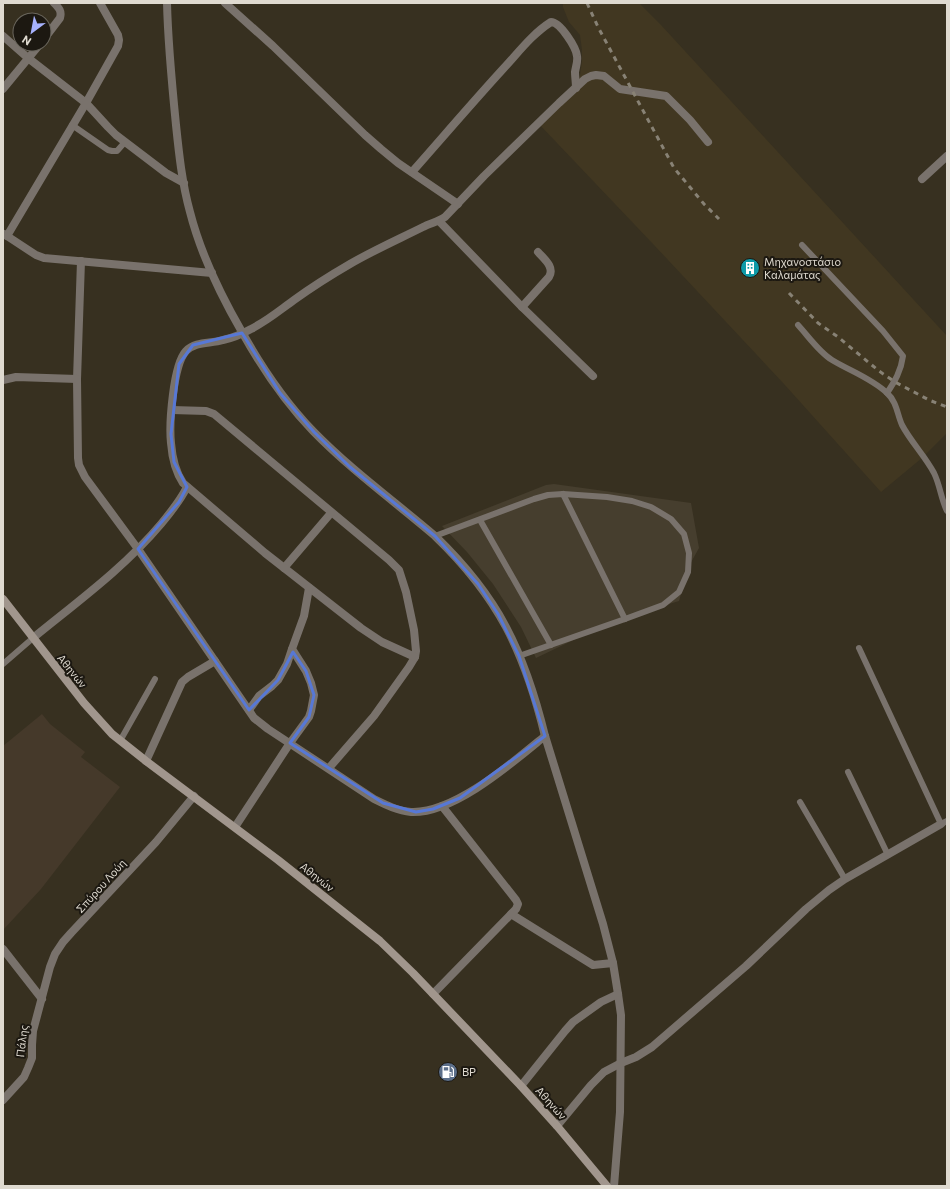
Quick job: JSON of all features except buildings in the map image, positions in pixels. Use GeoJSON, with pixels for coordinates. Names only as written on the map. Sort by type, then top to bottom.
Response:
{"type":"FeatureCollection","features":[{"type":"Feature","properties":{"kind":"main road","name":"Αθηνών"},"geometry":{"type":"LineString","coordinates":[[3,599],[95,716],[120,741],[284,864],[380,941],[521,1086],[557,1126],[607,1186]]}},
{"type":"Feature","properties":{"kind":"street"},"geometry":{"type":"LineString","coordinates":[[52,29],[60,18],[61,14],[61,10],[54,3]]}},
{"type":"Feature","properties":{"kind":"street"},"geometry":{"type":"LineString","coordinates":[[100,3],[118,35],[118,46],[86,102],[5,235],[32,253],[41,257],[212,274]]}},
{"type":"Feature","properties":{"kind":"street"},"geometry":{"type":"LineString","coordinates":[[168,3],[172,91],[184,183],[195,230],[218,290],[260,364],[280,393],[314,432],[354,470],[446,547],[465,568],[489,599],[506,628],[519,656],[538,707],[590,879],[613,964],[620,1016],[621,1063],[620,1112],[614,1186]]}},
{"type":"Feature","properties":{"kind":"street"},"geometry":{"type":"LineString","coordinates":[[225,3],[299,70],[365,134],[398,162],[458,204]]}},
{"type":"Feature","properties":{"kind":"street"},"geometry":{"type":"LineString","coordinates":[[412,172],[526,44],[544,26],[551,22],[556,23],[560,27],[576,50],[576,88]]}},
{"type":"Feature","properties":{"kind":"street"},"geometry":{"type":"LineString","coordinates":[[3,36],[28,58],[86,102],[108,127],[125,142],[166,173],[184,183]]}},
{"type":"Feature","properties":{"kind":"street"},"geometry":{"type":"LineString","coordinates":[[3,89],[33,52]]}},
{"type":"Feature","properties":{"kind":"street"},"geometry":{"type":"LineString","coordinates":[[415,657],[392,648],[361,628],[284,568],[183,483],[178,475],[170,434],[174,389],[179,364],[183,354],[197,344],[221,341],[242,333],[266,321],[349,264],[445,217],[559,103],[588,77],[596,75],[604,76],[620,89],[666,96],[690,120],[708,142]]}},
{"type":"Feature","properties":{"kind":"street"},"geometry":{"type":"LineString","coordinates":[[922,179],[947,156]]}},
{"type":"Feature","properties":{"kind":"street"},"geometry":{"type":"LineString","coordinates":[[439,221],[522,307],[593,376]]}},
{"type":"Feature","properties":{"kind":"street"},"geometry":{"type":"LineString","coordinates":[[522,307],[551,274],[550,266],[538,252]]}},
{"type":"Feature","properties":{"kind":"street"},"geometry":{"type":"LineString","coordinates":[[81,261],[77,379],[79,465],[85,477],[138,549],[254,718],[374,799],[396,809],[421,812],[442,806],[460,798],[509,765],[546,736]]}},
{"type":"Feature","properties":{"kind":"street"},"geometry":{"type":"LineString","coordinates":[[3,380],[16,378],[77,379]]}},
{"type":"Feature","properties":{"kind":"street"},"geometry":{"type":"LineString","coordinates":[[172,410],[206,411],[214,414],[399,570],[404,581],[410,605],[415,642],[415,657],[374,716],[328,768]]}},
{"type":"Feature","properties":{"kind":"street"},"geometry":{"type":"LineString","coordinates":[[33,638],[120,567],[154,532],[177,504],[187,486]]}},
{"type":"Feature","properties":{"kind":"street"},"geometry":{"type":"LineString","coordinates":[[284,568],[331,513]]}},
{"type":"Feature","properties":{"kind":"street"},"geometry":{"type":"LineString","coordinates":[[249,710],[259,696],[278,680],[287,664],[304,616],[309,588]]}},
{"type":"Feature","properties":{"kind":"street"},"geometry":{"type":"LineString","coordinates":[[235,827],[310,715],[314,696],[311,683],[306,671],[292,649]]}},
{"type":"Feature","properties":{"kind":"street"},"geometry":{"type":"LineString","coordinates":[[146,761],[182,682],[215,661]]}},
{"type":"Feature","properties":{"kind":"street","name":"Σπύρου Λούη"},"geometry":{"type":"LineString","coordinates":[[42,999],[50,966],[55,954],[63,942],[156,842],[194,796]]}},
{"type":"Feature","properties":{"kind":"street"},"geometry":{"type":"LineString","coordinates":[[433,994],[512,914],[518,906],[516,900],[442,806]]}},
{"type":"Feature","properties":{"kind":"street"},"geometry":{"type":"LineString","coordinates":[[557,1126],[599,1077],[608,1069],[636,1057],[652,1047],[746,966],[814,902],[829,890],[845,879],[944,823]]}},
{"type":"Feature","properties":{"kind":"street"},"geometry":{"type":"LineString","coordinates":[[512,914],[593,965],[613,964]]}},
{"type":"Feature","properties":{"kind":"street"},"geometry":{"type":"LineString","coordinates":[[3,949],[42,999]]}},
{"type":"Feature","properties":{"kind":"street"},"geometry":{"type":"LineString","coordinates":[[521,1086],[573,1022],[601,1002],[618,994]]}},
{"type":"Feature","properties":{"kind":"street","name":"Πάλης"},"geometry":{"type":"LineString","coordinates":[[3,1100],[24,1077],[32,1058],[33,1030],[42,999]]}},
{"type":"Feature","properties":{"kind":"lane"},"geometry":{"type":"LineString","coordinates":[[72,125],[112,152],[117,151],[125,142]]}},
{"type":"Feature","properties":{"kind":"lane"},"geometry":{"type":"LineString","coordinates":[[802,245],[883,331],[903,356],[901,368],[895,382],[887,393]]}},
{"type":"Feature","properties":{"kind":"lane"},"geometry":{"type":"LineString","coordinates":[[798,325],[831,359],[868,380],[887,393],[892,399],[906,432],[935,476],[947,511]]}},
{"type":"Feature","properties":{"kind":"lane"},"geometry":{"type":"LineString","coordinates":[[434,536],[534,499],[548,495],[563,494],[607,497],[632,501],[651,508],[671,519],[684,534],[689,553],[688,572],[679,592],[663,605],[519,656]]}},
{"type":"Feature","properties":{"kind":"lane"},"geometry":{"type":"LineString","coordinates":[[563,494],[625,619]]}},
{"type":"Feature","properties":{"kind":"lane"},"geometry":{"type":"LineString","coordinates":[[480,520],[551,645]]}},
{"type":"Feature","properties":{"kind":"lane"},"geometry":{"type":"LineString","coordinates":[[3,664],[33,638]]}},
{"type":"Feature","properties":{"kind":"lane"},"geometry":{"type":"LineString","coordinates":[[859,648],[944,823]]}},
{"type":"Feature","properties":{"kind":"lane"},"geometry":{"type":"LineString","coordinates":[[120,741],[155,679]]}},
{"type":"Feature","properties":{"kind":"lane"},"geometry":{"type":"LineString","coordinates":[[848,772],[888,855]]}},
{"type":"Feature","properties":{"kind":"lane"},"geometry":{"type":"LineString","coordinates":[[800,802],[845,879]]}},
{"type":"Feature","properties":{"kind":"highlighted area"},"geometry":{"type":"Polygon","coordinates":[[[242,333],[280,393],[314,432],[350,467],[435,536],[478,584],[498,614],[519,656],[545,736],[460,798],[433,809],[416,812],[383,803],[290,743],[309,717],[314,695],[306,671],[293,652],[278,680],[249,710],[138,549],[179,502],[187,487],[174,462],[171,434],[179,364],[193,345],[242,333]]]}},
{"type":"Feature","properties":{"kind":"shaded area","name":"Μηχανοστάσιο Καλαμάτας"},"geometry":{"type":"Polygon","coordinates":[[[563,3],[639,3],[661,25],[947,336],[947,433],[922,458],[881,492],[784,384],[538,123],[579,83],[582,61],[580,35],[569,22],[563,7],[563,3]]]}},
{"type":"Feature","properties":{"kind":"shaded area"},"geometry":{"type":"Polygon","coordinates":[[[554,484],[691,503],[699,548],[689,566],[679,601],[613,621],[536,658],[521,627],[493,584],[467,552],[442,526],[546,485],[554,484]]]}},
{"type":"Feature","properties":{"kind":"shaded area"},"geometry":{"type":"Polygon","coordinates":[[[42,714],[50,724],[85,752],[81,757],[120,787],[41,889],[3,930],[3,746],[42,714]]]}},
{"type":"Feature","properties":{"kind":"railway"},"geometry":{"type":"LineString","coordinates":[[587,3],[598,27],[674,168],[704,204],[719,219]]}},
{"type":"Feature","properties":{"kind":"railway"},"geometry":{"type":"LineString","coordinates":[[789,293],[818,323],[838,337],[879,371],[895,382],[929,400],[947,407]]}},
{"type":"Feature","properties":{"kind":"place","name":"Μηχανοστάσιο Καλαμάτας"},"geometry":{"type":"Point","coordinates":[750,268]}},
{"type":"Feature","properties":{"kind":"place","name":"BP"},"geometry":{"type":"Point","coordinates":[448,1072]}}]}
